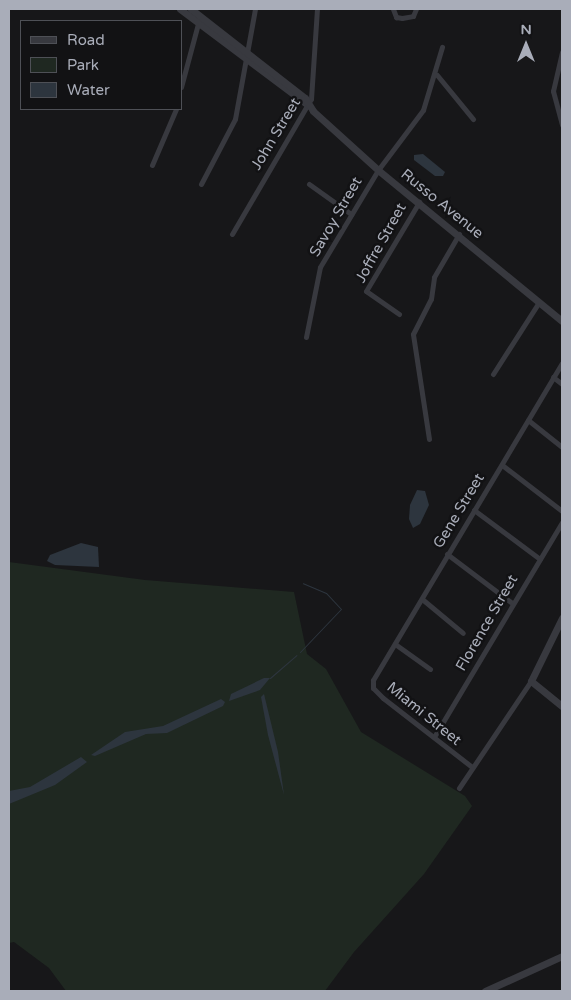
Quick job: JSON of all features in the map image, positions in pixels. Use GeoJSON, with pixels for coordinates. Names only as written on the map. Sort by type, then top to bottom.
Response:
{"type":"FeatureCollection","features":[{"type":"Feature","properties":{"kind":"street","name":"Russo Avenue"},"geometry":{"type":"LineString","coordinates":[[180,9],[200,19]]}},
{"type":"Feature","properties":{"kind":"street","name":"Russo Avenue"},"geometry":{"type":"LineString","coordinates":[[191,9],[200,19],[246,56],[305,98],[308,105],[378,170],[459,234],[562,321]]}},
{"type":"Feature","properties":{"kind":"street"},"geometry":{"type":"LineString","coordinates":[[201,184],[230,132],[254,9]]}},
{"type":"Feature","properties":{"kind":"street","name":"John Street"},"geometry":{"type":"LineString","coordinates":[[232,234],[308,105],[313,90],[317,9]]}},
{"type":"Feature","properties":{"kind":"street"},"geometry":{"type":"LineString","coordinates":[[393,9],[396,17],[402,18],[413,16],[416,9]]}},
{"type":"Feature","properties":{"kind":"street"},"geometry":{"type":"LineString","coordinates":[[182,84],[200,19]]}},
{"type":"Feature","properties":{"kind":"street","name":"Savoy Street"},"geometry":{"type":"LineString","coordinates":[[306,337],[320,267],[378,170],[423,110],[437,74],[442,48]]}},
{"type":"Feature","properties":{"kind":"street"},"geometry":{"type":"LineString","coordinates":[[562,52],[553,91],[562,125]]}},
{"type":"Feature","properties":{"kind":"street"},"geometry":{"type":"LineString","coordinates":[[437,74],[472,119]]}},
{"type":"Feature","properties":{"kind":"street"},"geometry":{"type":"LineString","coordinates":[[152,165],[176,110]]}},
{"type":"Feature","properties":{"kind":"street"},"geometry":{"type":"LineString","coordinates":[[309,184],[351,214]]}},
{"type":"Feature","properties":{"kind":"street","name":"Joffre Street"},"geometry":{"type":"LineString","coordinates":[[400,314],[369,295],[367,288],[419,202]]}},
{"type":"Feature","properties":{"kind":"street"},"geometry":{"type":"LineString","coordinates":[[428,439],[413,334],[431,299],[434,277],[459,234]]}},
{"type":"Feature","properties":{"kind":"street"},"geometry":{"type":"LineString","coordinates":[[493,374],[539,302]]}},
{"type":"Feature","properties":{"kind":"street","name":"Gene Street"},"geometry":{"type":"LineString","coordinates":[[376,673],[422,600],[447,554],[562,362]]}},
{"type":"Feature","properties":{"kind":"street"},"geometry":{"type":"LineString","coordinates":[[554,377],[562,384]]}},
{"type":"Feature","properties":{"kind":"street"},"geometry":{"type":"LineString","coordinates":[[528,420],[562,447]]}},
{"type":"Feature","properties":{"kind":"street"},"geometry":{"type":"LineString","coordinates":[[502,465],[562,511]]}},
{"type":"Feature","properties":{"kind":"street"},"geometry":{"type":"LineString","coordinates":[[474,510],[540,558]]}},
{"type":"Feature","properties":{"kind":"street","name":"Florence Street"},"geometry":{"type":"LineString","coordinates":[[434,737],[512,603],[562,522]]}},
{"type":"Feature","properties":{"kind":"street"},"geometry":{"type":"LineString","coordinates":[[447,554],[512,603]]}},
{"type":"Feature","properties":{"kind":"street"},"geometry":{"type":"LineString","coordinates":[[422,600],[463,633]]}},
{"type":"Feature","properties":{"kind":"street"},"geometry":{"type":"LineString","coordinates":[[459,788],[531,681],[562,618]]}},
{"type":"Feature","properties":{"kind":"street"},"geometry":{"type":"LineString","coordinates":[[395,644],[430,669]]}},
{"type":"Feature","properties":{"kind":"street","name":"Miami Street"},"geometry":{"type":"LineString","coordinates":[[376,673],[373,683],[376,692],[472,767]]}},
{"type":"Feature","properties":{"kind":"street"},"geometry":{"type":"LineString","coordinates":[[531,681],[562,706]]}},
{"type":"Feature","properties":{"kind":"street"},"geometry":{"type":"LineString","coordinates":[[485,991],[562,956]]}},
{"type":"Feature","properties":{"kind":"green space"},"geometry":{"type":"Polygon","coordinates":[[[9,562],[145,580],[294,592],[307,654],[326,669],[361,732],[465,796],[472,806],[424,874],[354,952],[325,991],[66,991],[49,968],[14,942],[9,943],[9,562]]]}},
{"type":"Feature","properties":{"kind":"water"},"geometry":{"type":"Polygon","coordinates":[[[423,154],[445,172],[443,176],[435,176],[414,160],[414,155],[423,154]]]}},
{"type":"Feature","properties":{"kind":"water"},"geometry":{"type":"Polygon","coordinates":[[[417,490],[425,491],[429,505],[420,524],[413,528],[409,519],[410,505],[417,490]]]}},
{"type":"Feature","properties":{"kind":"water"},"geometry":{"type":"Polygon","coordinates":[[[81,543],[98,547],[99,567],[55,565],[47,561],[50,555],[81,543]]]}},
{"type":"Feature","properties":{"kind":"water"},"geometry":{"type":"Polygon","coordinates":[[[264,678],[270,678],[260,690],[229,701],[231,694],[264,678]]]}},
{"type":"Feature","properties":{"kind":"water"},"geometry":{"type":"Polygon","coordinates":[[[264,694],[278,752],[284,795],[268,735],[261,697],[264,694]]]}},
{"type":"Feature","properties":{"kind":"water"},"geometry":{"type":"Polygon","coordinates":[[[221,699],[225,702],[223,706],[167,733],[146,734],[95,756],[91,755],[125,732],[163,726],[221,699]]]}},
{"type":"Feature","properties":{"kind":"water"},"geometry":{"type":"Polygon","coordinates":[[[81,757],[87,762],[55,785],[9,804],[9,791],[30,787],[81,757]]]}},
{"type":"Feature","properties":{"kind":"waterway"},"geometry":{"type":"LineString","coordinates":[[300,652],[341,609],[326,593],[303,583]]}},
{"type":"Feature","properties":{"kind":"waterway"},"geometry":{"type":"LineString","coordinates":[[270,678],[296,655]]}}]}
